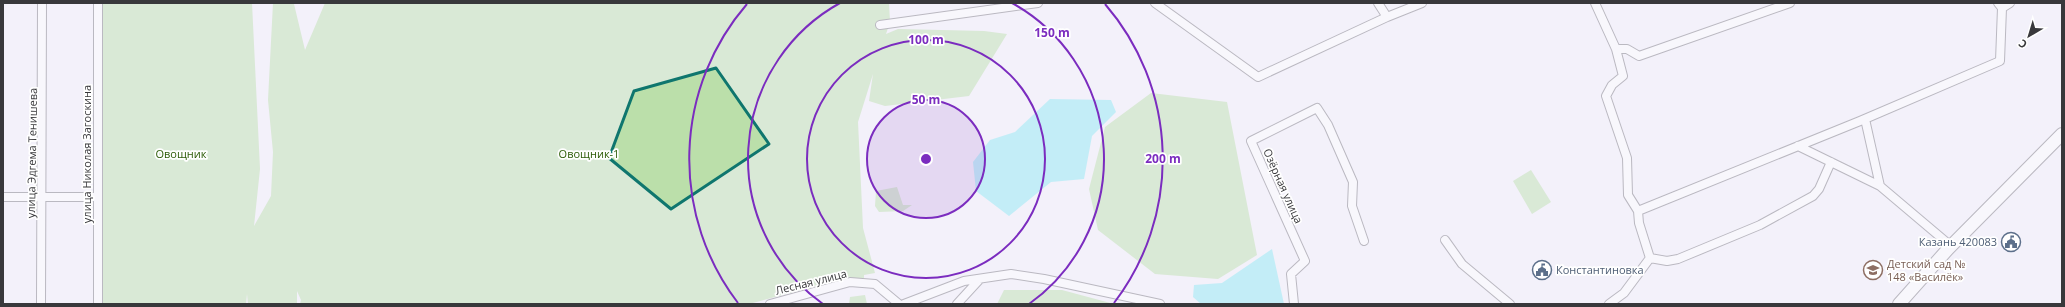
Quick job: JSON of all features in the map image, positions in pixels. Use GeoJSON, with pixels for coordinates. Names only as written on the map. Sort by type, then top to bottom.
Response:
{"type":"FeatureCollection","features":[{"type":"Feature","properties":{"kind":"street","name":"улица Эдгема Тенишева"},"geometry":{"type":"LineString","coordinates":[[41,304],[42,3]]}},
{"type":"Feature","properties":{"kind":"street","name":"улица Николая Загоскина"},"geometry":{"type":"LineString","coordinates":[[98,3],[98,304]]}},
{"type":"Feature","properties":{"kind":"street"},"geometry":{"type":"LineString","coordinates":[[880,25],[1038,3]]}},
{"type":"Feature","properties":{"kind":"street"},"geometry":{"type":"LineString","coordinates":[[1155,3],[1258,78],[1387,17],[1422,3]]}},
{"type":"Feature","properties":{"kind":"street"},"geometry":{"type":"LineString","coordinates":[[1378,3],[1387,17]]}},
{"type":"Feature","properties":{"kind":"street"},"geometry":{"type":"LineString","coordinates":[[1595,3],[1616,49],[1623,76],[1612,85],[1606,96],[1627,158],[1628,195],[1638,211],[1639,223],[1650,258]]}},
{"type":"Feature","properties":{"kind":"street"},"geometry":{"type":"LineString","coordinates":[[1616,49],[1627,49],[1639,56],[1790,3]]}},
{"type":"Feature","properties":{"kind":"street"},"geometry":{"type":"LineString","coordinates":[[1638,211],[2000,61],[2000,5],[2010,3]]}},
{"type":"Feature","properties":{"kind":"street","name":"Озёрная улица"},"geometry":{"type":"LineString","coordinates":[[1294,304],[1291,274],[1305,261],[1251,141],[1317,108],[1328,125],[1353,182],[1352,206],[1364,241]]}},
{"type":"Feature","properties":{"kind":"street"},"geometry":{"type":"LineString","coordinates":[[1865,118],[1880,186]]}},
{"type":"Feature","properties":{"kind":"street"},"geometry":{"type":"LineString","coordinates":[[1899,304],[1951,246],[2062,134]]}},
{"type":"Feature","properties":{"kind":"street"},"geometry":{"type":"LineString","coordinates":[[1798,146],[1880,186],[1951,246]]}},
{"type":"Feature","properties":{"kind":"street"},"geometry":{"type":"LineString","coordinates":[[1650,258],[1666,261],[1678,259],[1775,218],[1813,196],[1819,189],[1831,162]]}},
{"type":"Feature","properties":{"kind":"street"},"geometry":{"type":"LineString","coordinates":[[3,197],[98,197]]}},
{"type":"Feature","properties":{"kind":"street"},"geometry":{"type":"LineString","coordinates":[[1445,240],[1462,264],[1510,304]]}},
{"type":"Feature","properties":{"kind":"street"},"geometry":{"type":"LineString","coordinates":[[1608,304],[1624,293],[1650,258]]}},
{"type":"Feature","properties":{"kind":"street"},"geometry":{"type":"LineString","coordinates":[[904,304],[964,281],[979,280],[1011,274],[1044,279],[1160,304]]}},
{"type":"Feature","properties":{"kind":"street"},"geometry":{"type":"LineString","coordinates":[[957,304],[979,280]]}},
{"type":"Feature","properties":{"kind":"street","name":"Лесная улица"},"geometry":{"type":"LineString","coordinates":[[770,304],[850,282],[875,284],[899,304]]}},
{"type":"Feature","properties":{"kind":"highlighted area"},"geometry":{"type":"Polygon","coordinates":[[[716,68],[769,144],[671,209],[609,158],[634,91],[716,68]]]}},
{"type":"Feature","properties":{"kind":"green space","name":"Овощник-1"},"geometry":{"type":"Polygon","coordinates":[[[102,3],[252,3],[260,169],[254,226],[271,196],[273,152],[268,100],[273,3],[294,4],[305,50],[325,3],[889,3],[890,22],[886,34],[898,29],[984,31],[1007,34],[969,96],[885,106],[869,101],[873,74],[858,122],[863,228],[875,273],[864,275],[864,278],[849,281],[849,277],[749,304],[300,304],[301,300],[297,291],[297,304],[248,304],[247,294],[246,304],[103,304],[102,3]]]}},
{"type":"Feature","properties":{"kind":"green space"},"geometry":{"type":"Polygon","coordinates":[[[1151,93],[1227,102],[1257,255],[1218,279],[1155,274],[1098,230],[1089,189],[1105,127],[1151,93]]]}},
{"type":"Feature","properties":{"kind":"green space"},"geometry":{"type":"Polygon","coordinates":[[[1531,170],[1551,202],[1532,214],[1513,181],[1531,170]]]}},
{"type":"Feature","properties":{"kind":"green space"},"geometry":{"type":"Polygon","coordinates":[[[897,187],[903,205],[912,205],[903,211],[879,212],[875,206],[876,191],[897,187]]]}},
{"type":"Feature","properties":{"kind":"green space"},"geometry":{"type":"Polygon","coordinates":[[[1004,290],[1062,290],[1114,304],[997,304],[1004,290]]]}},
{"type":"Feature","properties":{"kind":"green space"},"geometry":{"type":"Polygon","coordinates":[[[865,295],[867,304],[849,304],[850,297],[865,295]]]}},
{"type":"Feature","properties":{"kind":"water"},"geometry":{"type":"Polygon","coordinates":[[[1050,99],[1111,100],[1116,112],[1092,136],[1084,179],[1051,182],[1009,216],[976,191],[973,162],[990,140],[1015,132],[1050,99]]]}},
{"type":"Feature","properties":{"kind":"water"},"geometry":{"type":"Polygon","coordinates":[[[1272,249],[1284,304],[1201,304],[1193,297],[1194,285],[1222,283],[1272,249]]]}},
{"type":"Feature","properties":{"kind":"place","name":"Казань 420083"},"geometry":{"type":"Point","coordinates":[2011,242]}},
{"type":"Feature","properties":{"kind":"place","name":"Константиновка"},"geometry":{"type":"Point","coordinates":[1542,270]}},
{"type":"Feature","properties":{"kind":"place","name":"Детский сад № 148 «Василёк»"},"geometry":{"type":"Point","coordinates":[1873,270]}},
{"type":"Feature","properties":{"kind":"park label","name":"Овощник"},"geometry":{"type":"Point","coordinates":[181,154]}}]}
